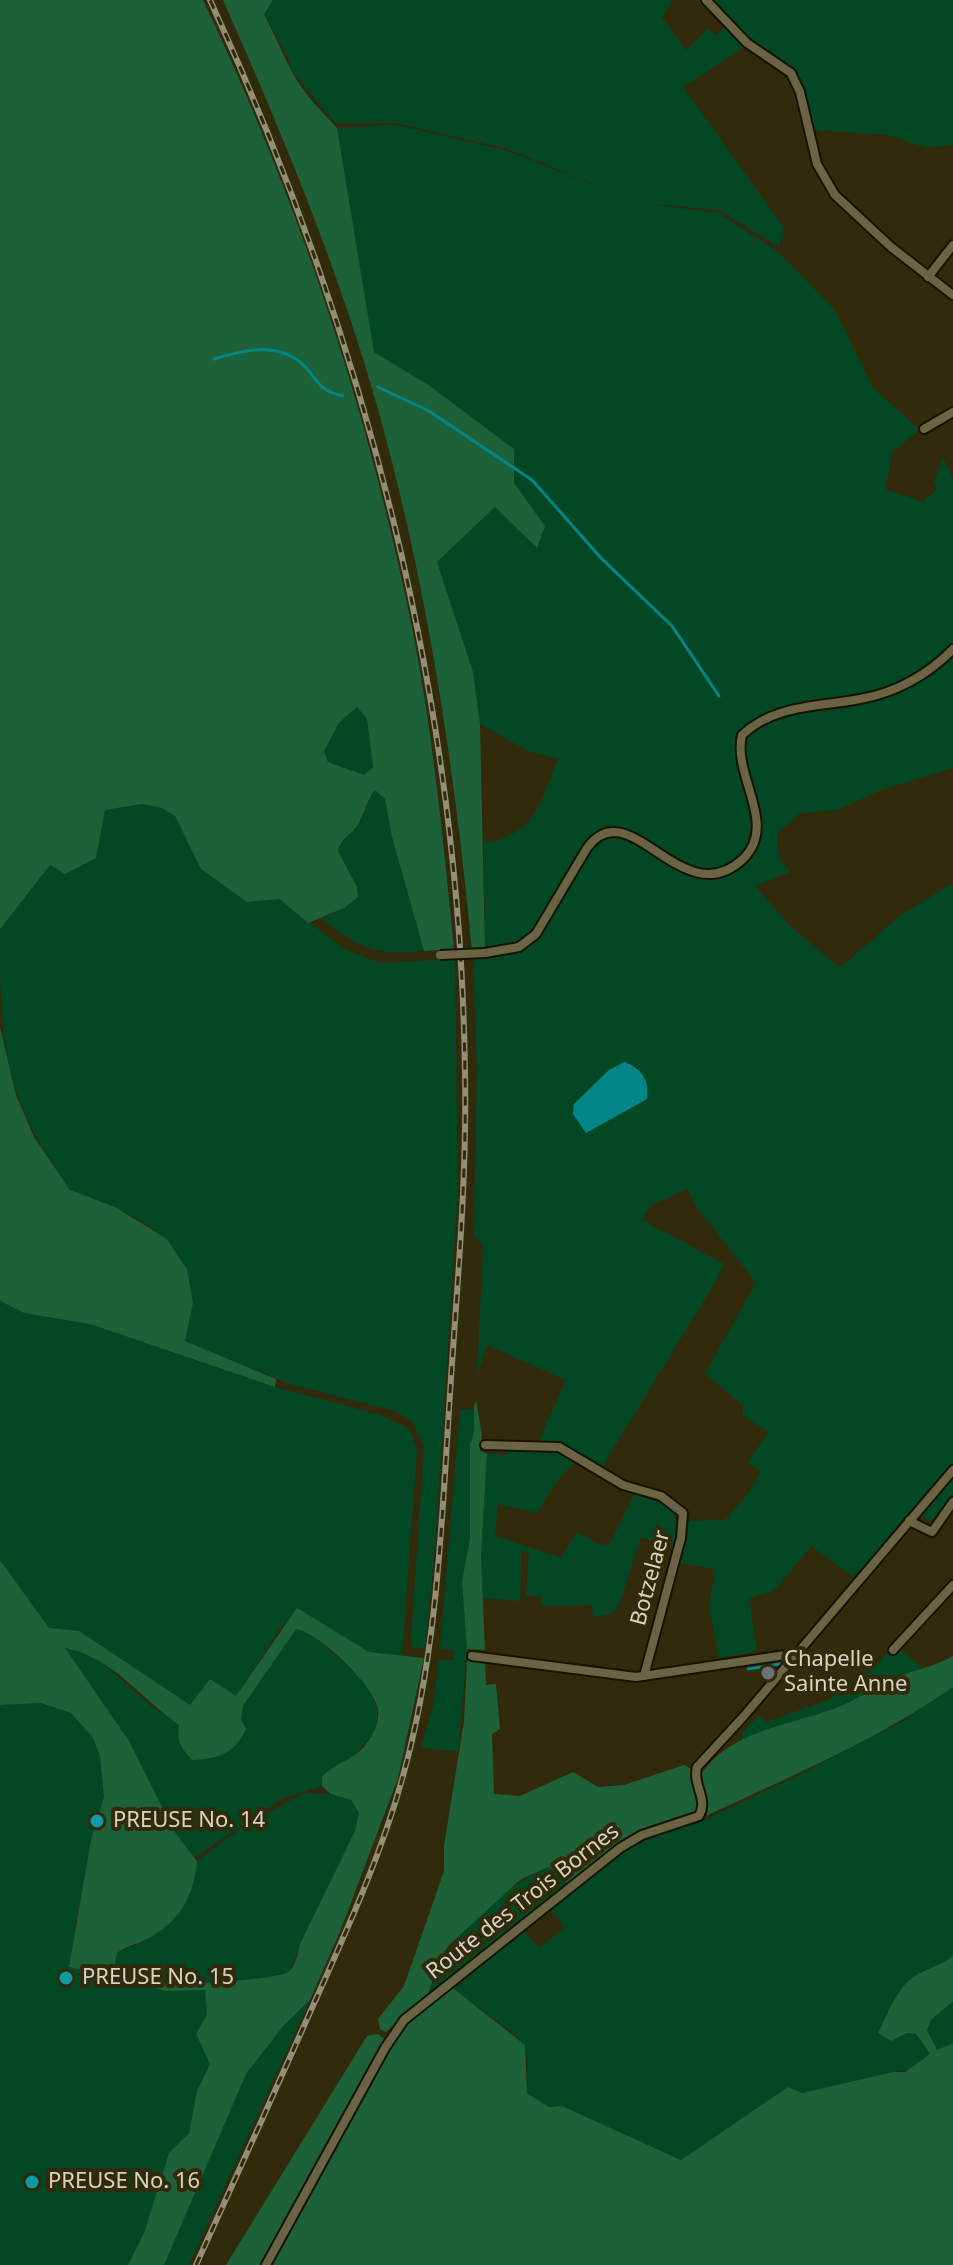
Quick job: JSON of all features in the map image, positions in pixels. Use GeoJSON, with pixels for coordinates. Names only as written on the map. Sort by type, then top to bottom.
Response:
{"type":"FeatureCollection","features":[{"type":"Feature","properties":{"kind":"street"},"geometry":{"type":"LineString","coordinates":[[706,0],[747,43],[791,73],[800,92],[817,164],[835,195],[928,277],[953,295]]}},
{"type":"Feature","properties":{"kind":"street"},"geometry":{"type":"LineString","coordinates":[[928,277],[953,245]]}},
{"type":"Feature","properties":{"kind":"street"},"geometry":{"type":"LineString","coordinates":[[924,429],[953,412]]}},
{"type":"Feature","properties":{"kind":"street"},"geometry":{"type":"LineString","coordinates":[[440,955],[485,953],[519,947],[536,934],[595,837],[610,829],[625,832],[699,874],[713,875],[733,865],[752,846],[757,821],[742,766],[742,735],[757,724],[807,704],[858,700],[887,693],[936,665],[953,649]]}},
{"type":"Feature","properties":{"kind":"street","name":"Botzelaer"},"geometry":{"type":"LineString","coordinates":[[485,1445],[559,1447],[623,1485],[661,1496],[683,1513],[681,1538],[644,1676]]}},
{"type":"Feature","properties":{"kind":"street","name":"Route des Trois Bornes"},"geometry":{"type":"LineString","coordinates":[[266,2265],[385,2048],[404,2020],[620,1848],[654,1830],[699,1816],[703,1803],[695,1777],[697,1767],[799,1653],[953,1470]]}},
{"type":"Feature","properties":{"kind":"street"},"geometry":{"type":"LineString","coordinates":[[909,1521],[932,1532],[953,1502]]}},
{"type":"Feature","properties":{"kind":"street"},"geometry":{"type":"LineString","coordinates":[[893,1650],[953,1585]]}},
{"type":"Feature","properties":{"kind":"street"},"geometry":{"type":"LineString","coordinates":[[472,1656],[644,1676],[799,1653]]}},
{"type":"Feature","properties":{"kind":"green space"},"geometry":{"type":"Polygon","coordinates":[[[0,0],[203,0],[237,74],[297,224],[349,377],[371,455],[409,613],[424,696],[454,949],[424,951],[392,837],[385,799],[375,790],[357,826],[343,840],[338,851],[357,887],[358,897],[344,908],[308,923],[280,899],[247,902],[201,869],[175,816],[162,808],[142,804],[105,810],[96,858],[65,874],[50,865],[0,929],[0,0]],[[357,707],[339,723],[324,751],[328,762],[364,775],[373,767],[367,719],[357,707]]]}},
{"type":"Feature","properties":{"kind":"green space"},"geometry":{"type":"Polygon","coordinates":[[[223,0],[273,0],[264,14],[288,65],[296,80],[337,128],[374,352],[430,386],[514,449],[514,483],[545,526],[537,548],[495,507],[437,562],[473,672],[480,724],[485,951],[472,951],[456,808],[435,665],[407,524],[371,385],[322,238],[223,0]]]}},
{"type":"Feature","properties":{"kind":"green space"},"geometry":{"type":"Polygon","coordinates":[[[273,0],[673,0],[662,17],[686,50],[709,28],[715,35],[726,27],[745,47],[683,87],[784,228],[779,247],[719,210],[641,203],[718,213],[778,252],[835,310],[873,388],[920,430],[893,451],[885,489],[923,502],[937,489],[934,482],[943,458],[953,478],[953,646],[922,672],[897,685],[858,698],[821,698],[790,704],[758,717],[742,730],[736,745],[738,764],[753,825],[751,844],[741,859],[720,870],[704,871],[675,860],[633,832],[604,826],[590,837],[579,852],[552,907],[530,937],[516,945],[485,951],[484,843],[515,833],[526,825],[540,803],[558,759],[528,751],[480,724],[473,672],[437,562],[495,507],[536,547],[545,526],[514,483],[513,448],[430,386],[374,352],[337,128],[395,125],[505,150],[638,202],[505,148],[395,123],[335,123],[291,70],[288,57],[264,13],[273,0]]]}},
{"type":"Feature","properties":{"kind":"green space"},"geometry":{"type":"Polygon","coordinates":[[[709,0],[953,0],[953,145],[926,148],[889,135],[812,130],[801,79],[779,58],[745,37],[709,0]]]}},
{"type":"Feature","properties":{"kind":"green space"},"geometry":{"type":"Polygon","coordinates":[[[953,653],[953,768],[884,789],[837,810],[800,813],[777,834],[779,857],[790,872],[755,886],[791,927],[840,968],[901,915],[953,883],[953,1463],[855,1578],[811,1546],[774,1591],[749,1598],[757,1651],[719,1658],[709,1606],[715,1569],[680,1563],[687,1521],[725,1520],[748,1494],[761,1471],[747,1463],[769,1432],[743,1416],[743,1405],[705,1374],[756,1283],[698,1209],[687,1189],[651,1205],[642,1220],[724,1264],[717,1279],[602,1467],[583,1457],[557,1482],[538,1513],[498,1504],[495,1536],[561,1558],[577,1532],[600,1545],[610,1544],[635,1493],[670,1510],[676,1524],[673,1547],[641,1537],[619,1605],[611,1614],[593,1617],[592,1605],[542,1606],[541,1596],[526,1596],[529,1553],[522,1551],[520,1601],[483,1598],[481,1556],[487,1454],[507,1455],[507,1442],[539,1441],[566,1380],[487,1345],[477,1376],[483,1246],[474,1235],[477,1067],[473,958],[503,954],[530,943],[593,844],[603,835],[620,833],[696,875],[713,877],[726,871],[754,848],[759,838],[759,811],[744,739],[758,727],[792,712],[893,693],[953,653]]]}},
{"type":"Feature","properties":{"kind":"green space"},"geometry":{"type":"Polygon","coordinates":[[[357,707],[367,719],[373,767],[364,775],[328,762],[324,751],[339,723],[357,707]]]}},
{"type":"Feature","properties":{"kind":"green space"},"geometry":{"type":"Polygon","coordinates":[[[375,790],[385,799],[392,837],[424,951],[392,952],[369,948],[348,938],[322,919],[344,908],[357,887],[338,852],[360,822],[375,790]]]}},
{"type":"Feature","properties":{"kind":"green space"},"geometry":{"type":"Polygon","coordinates":[[[142,804],[162,808],[175,816],[188,837],[247,902],[280,899],[344,949],[380,963],[455,959],[458,1190],[435,1547],[425,1648],[413,1648],[411,1640],[424,1447],[413,1422],[395,1411],[290,1384],[185,1341],[190,1294],[180,1258],[170,1244],[137,1219],[69,1188],[22,1106],[6,1051],[0,929],[4,919],[50,864],[96,858],[105,810],[142,804]]]}},
{"type":"Feature","properties":{"kind":"green space"},"geometry":{"type":"Polygon","coordinates":[[[0,1027],[16,1095],[34,1137],[70,1190],[115,1207],[167,1239],[187,1269],[193,1303],[185,1341],[276,1379],[275,1387],[90,1324],[24,1313],[0,1301],[0,1027]]]}},
{"type":"Feature","properties":{"kind":"green space"},"geometry":{"type":"Polygon","coordinates":[[[0,1301],[24,1313],[90,1324],[275,1387],[380,1415],[409,1429],[417,1450],[402,1655],[369,1652],[314,1621],[282,1625],[236,1697],[210,1679],[190,1706],[80,1632],[49,1628],[0,1560],[0,1301]]]}},
{"type":"Feature","properties":{"kind":"green space"},"geometry":{"type":"Polygon","coordinates":[[[476,1400],[482,1435],[480,1451],[487,1454],[481,1556],[485,1650],[467,1649],[462,1581],[470,1539],[470,1444],[476,1400]]]}},
{"type":"Feature","properties":{"kind":"green space"},"geometry":{"type":"Polygon","coordinates":[[[472,1409],[476,1423],[470,1445],[470,1539],[462,1581],[467,1649],[458,1752],[421,1747],[433,1707],[439,1660],[454,1660],[454,1650],[440,1649],[460,1410],[472,1409]]]}},
{"type":"Feature","properties":{"kind":"green space"},"geometry":{"type":"Polygon","coordinates":[[[953,1478],[953,1494],[930,1522],[922,1515],[953,1478]]]}},
{"type":"Feature","properties":{"kind":"green space"},"geometry":{"type":"Polygon","coordinates":[[[0,1560],[49,1628],[79,1631],[190,1705],[210,1679],[236,1696],[297,1608],[369,1652],[424,1658],[398,1778],[341,1929],[310,2000],[284,2025],[246,2074],[164,2265],[128,2265],[144,2233],[169,2153],[189,2133],[197,2091],[210,2064],[196,2034],[207,2015],[205,1990],[165,1991],[128,1979],[69,1967],[91,1840],[104,1797],[100,1756],[93,1738],[71,1713],[41,1703],[0,1705],[0,1560]],[[296,1629],[243,1706],[241,1719],[246,1729],[231,1750],[192,1760],[180,1744],[179,1725],[112,1669],[98,1660],[65,1648],[129,1741],[174,1831],[197,1861],[188,1897],[176,1917],[157,1933],[117,1953],[115,1963],[162,1983],[186,1984],[265,1978],[288,1972],[293,1966],[300,1944],[355,1831],[359,1813],[351,1800],[331,1794],[322,1786],[322,1777],[362,1749],[373,1732],[378,1714],[374,1699],[356,1674],[331,1650],[296,1629]]]}},
{"type":"Feature","properties":{"kind":"green space"},"geometry":{"type":"Polygon","coordinates":[[[295,1629],[307,1631],[364,1683],[374,1700],[377,1717],[371,1735],[355,1753],[326,1773],[322,1786],[283,1798],[195,1857],[174,1831],[64,1647],[95,1656],[151,1706],[180,1725],[180,1744],[192,1760],[241,1719],[243,1707],[295,1629]]]}},
{"type":"Feature","properties":{"kind":"green space"},"geometry":{"type":"Polygon","coordinates":[[[895,1644],[922,1668],[841,1706],[742,1741],[743,1732],[759,1715],[766,1722],[831,1699],[864,1670],[868,1674],[895,1644]]]}},
{"type":"Feature","properties":{"kind":"green space"},"geometry":{"type":"Polygon","coordinates":[[[953,1656],[953,1687],[924,1706],[832,1757],[706,1816],[708,1810],[701,1775],[727,1748],[762,1731],[836,1708],[896,1678],[953,1656]]]}},
{"type":"Feature","properties":{"kind":"green space"},"geometry":{"type":"Polygon","coordinates":[[[467,1661],[485,1661],[486,1685],[496,1684],[500,1729],[492,1734],[494,1794],[520,1796],[573,1772],[598,1787],[624,1785],[684,1765],[691,1769],[691,1783],[700,1807],[684,1818],[660,1826],[568,1885],[549,1867],[521,1879],[449,1945],[439,1961],[429,1992],[386,2032],[380,2029],[378,2019],[404,1986],[444,1871],[444,1846],[464,1721],[467,1661]]]}},
{"type":"Feature","properties":{"kind":"green space"},"geometry":{"type":"Polygon","coordinates":[[[953,1687],[953,1956],[922,1971],[907,1983],[878,2033],[916,2034],[930,2054],[914,2068],[802,2093],[788,2087],[681,2160],[562,2106],[549,2107],[527,2093],[528,2056],[518,2037],[449,1985],[523,1930],[539,1948],[565,1928],[550,1908],[621,1852],[663,1833],[699,1823],[809,1770],[903,1721],[953,1687]]]}},
{"type":"Feature","properties":{"kind":"green space"},"geometry":{"type":"Polygon","coordinates":[[[41,1703],[71,1713],[93,1738],[100,1756],[104,1797],[75,1925],[118,1968],[144,1984],[160,1988],[205,1989],[207,2015],[196,2035],[210,2064],[197,2091],[189,2133],[169,2153],[144,2233],[128,2265],[0,2265],[0,1705],[41,1703]]]}},
{"type":"Feature","properties":{"kind":"green space"},"geometry":{"type":"Polygon","coordinates":[[[304,1793],[331,1794],[351,1800],[359,1813],[355,1831],[289,1971],[248,1981],[200,1984],[153,1978],[115,1963],[117,1953],[144,1941],[195,1876],[197,1861],[240,1829],[304,1793]]]}},
{"type":"Feature","properties":{"kind":"green space"},"geometry":{"type":"Polygon","coordinates":[[[549,1867],[568,1885],[429,1992],[446,1954],[476,1918],[512,1888],[549,1867]]]}},
{"type":"Feature","properties":{"kind":"green space"},"geometry":{"type":"Polygon","coordinates":[[[953,1956],[953,2001],[931,2020],[927,2030],[937,2050],[953,2043],[953,2265],[226,2265],[367,2036],[378,2034],[392,2045],[414,2015],[449,1985],[525,2045],[527,2093],[549,2107],[562,2106],[681,2160],[788,2087],[802,2093],[905,2072],[930,2054],[916,2034],[907,2033],[891,2041],[878,2033],[905,1984],[953,1956]]]}},
{"type":"Feature","properties":{"kind":"green space"},"geometry":{"type":"Polygon","coordinates":[[[310,2000],[189,2265],[164,2265],[246,2074],[284,2025],[310,2000]]]}},
{"type":"Feature","properties":{"kind":"green space"},"geometry":{"type":"Polygon","coordinates":[[[953,2001],[953,2043],[937,2050],[927,2030],[931,2020],[953,2001]]]}},
{"type":"Feature","properties":{"kind":"water"},"geometry":{"type":"Polygon","coordinates":[[[624,1062],[643,1076],[647,1099],[586,1133],[573,1114],[574,1104],[609,1070],[624,1062]]]}},
{"type":"Feature","properties":{"kind":"waterway"},"geometry":{"type":"LineString","coordinates":[[214,359],[252,350],[288,354],[327,390],[343,396]]}},
{"type":"Feature","properties":{"kind":"waterway"},"geometry":{"type":"LineString","coordinates":[[378,387],[429,411],[532,480],[601,558],[672,626],[719,696]]}},
{"type":"Feature","properties":{"kind":"waterway"},"geometry":{"type":"LineString","coordinates":[[748,1669],[780,1664]]}},
{"type":"Feature","properties":{"kind":"railway"},"geometry":{"type":"LineString","coordinates":[[196,2265],[360,1898],[394,1807],[415,1727],[437,1578],[465,1148],[459,933],[445,795],[423,658],[394,522],[357,389],[315,257],[265,127],[210,0]]}},
{"type":"Feature","properties":{"kind":"place","name":"Chapelle Sainte Anne"},"geometry":{"type":"Point","coordinates":[768,1673]}},
{"type":"Feature","properties":{"kind":"place","name":"PREUSE No. 14"},"geometry":{"type":"Point","coordinates":[97,1821]}},
{"type":"Feature","properties":{"kind":"place","name":"PREUSE No. 15"},"geometry":{"type":"Point","coordinates":[66,1978]}},
{"type":"Feature","properties":{"kind":"place","name":"PREUSE No. 16"},"geometry":{"type":"Point","coordinates":[32,2182]}}]}
